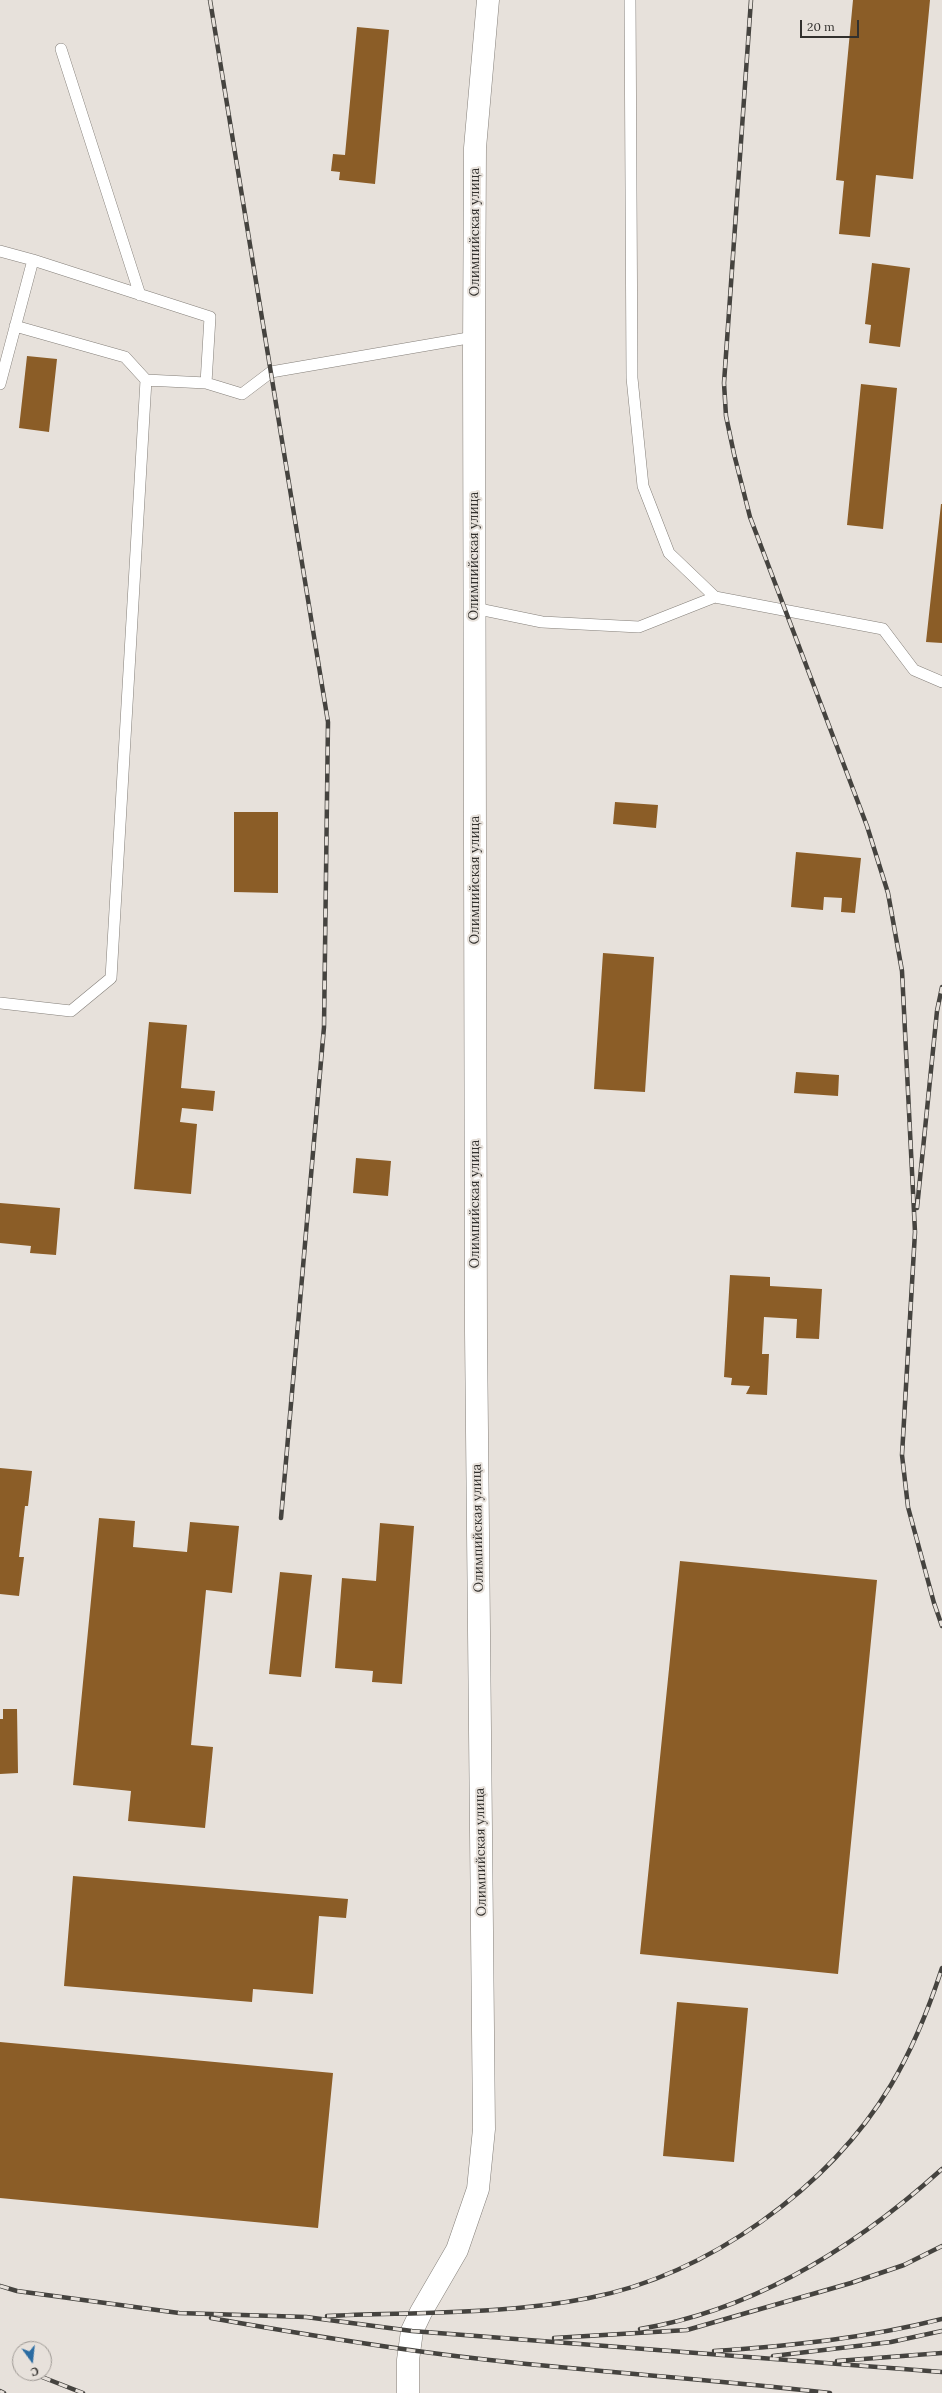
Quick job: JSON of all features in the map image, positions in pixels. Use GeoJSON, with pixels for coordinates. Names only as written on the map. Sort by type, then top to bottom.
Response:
{"type":"FeatureCollection","features":[{"type":"Feature","properties":{"kind":"street","name":"Олимпийская улица"},"geometry":{"type":"LineString","coordinates":[[408,2393],[408,2360],[412,2331],[460,2243],[478,2189],[484,2129],[476,1332],[474,337],[475,148],[488,0]]}},
{"type":"Feature","properties":{"kind":"lane"},"geometry":{"type":"LineString","coordinates":[[630,0],[632,378],[642,486],[669,553],[715,597]]}},
{"type":"Feature","properties":{"kind":"lane"},"geometry":{"type":"LineString","coordinates":[[61,49],[140,295]]}},
{"type":"Feature","properties":{"kind":"lane"},"geometry":{"type":"LineString","coordinates":[[0,251],[210,317],[206,383]]}},
{"type":"Feature","properties":{"kind":"lane"},"geometry":{"type":"LineString","coordinates":[[0,384],[32,260]]}},
{"type":"Feature","properties":{"kind":"lane"},"geometry":{"type":"LineString","coordinates":[[15,326],[125,357],[146,380],[206,383],[242,394],[271,372],[474,337]]}},
{"type":"Feature","properties":{"kind":"lane"},"geometry":{"type":"LineString","coordinates":[[0,1003],[71,1010],[111,978],[146,380]]}},
{"type":"Feature","properties":{"kind":"lane"},"geometry":{"type":"LineString","coordinates":[[474,608],[542,622],[638,627],[715,597],[883,629],[914,670],[942,682]]}},
{"type":"Feature","properties":{"kind":"building"},"geometry":{"type":"Polygon","coordinates":[[[853,0],[930,0],[913,179],[876,175],[870,237],[839,234],[844,181],[836,180],[853,0]]]}},
{"type":"Feature","properties":{"kind":"building"},"geometry":{"type":"Polygon","coordinates":[[[357,27],[389,30],[375,184],[339,180],[340,172],[331,171],[333,154],[345,155],[357,27]]]}},
{"type":"Feature","properties":{"kind":"building"},"geometry":{"type":"Polygon","coordinates":[[[872,263],[910,268],[900,347],[869,343],[871,325],[865,324],[872,263]]]}},
{"type":"Feature","properties":{"kind":"building"},"geometry":{"type":"Polygon","coordinates":[[[27,356],[57,359],[49,432],[19,428],[27,356]]]}},
{"type":"Feature","properties":{"kind":"building"},"geometry":{"type":"Polygon","coordinates":[[[861,384],[897,388],[883,529],[847,525],[861,384]]]}},
{"type":"Feature","properties":{"kind":"building"},"geometry":{"type":"Polygon","coordinates":[[[942,504],[942,643],[926,642],[942,504]]]}},
{"type":"Feature","properties":{"kind":"building"},"geometry":{"type":"Polygon","coordinates":[[[615,802],[658,805],[656,828],[613,824],[615,802]]]}},
{"type":"Feature","properties":{"kind":"building"},"geometry":{"type":"Polygon","coordinates":[[[234,812],[278,812],[278,893],[234,892],[234,812]]]}},
{"type":"Feature","properties":{"kind":"building"},"geometry":{"type":"Polygon","coordinates":[[[796,852],[861,858],[855,913],[841,912],[842,898],[824,897],[823,910],[791,907],[796,852]]]}},
{"type":"Feature","properties":{"kind":"building"},"geometry":{"type":"Polygon","coordinates":[[[603,953],[654,957],[645,1092],[594,1089],[603,953]]]}},
{"type":"Feature","properties":{"kind":"building"},"geometry":{"type":"Polygon","coordinates":[[[149,1022],[187,1025],[181,1088],[215,1091],[213,1111],[182,1108],[180,1122],[197,1124],[191,1194],[134,1189],[149,1022]]]}},
{"type":"Feature","properties":{"kind":"building"},"geometry":{"type":"Polygon","coordinates":[[[796,1072],[839,1075],[838,1096],[794,1093],[796,1072]]]}},
{"type":"Feature","properties":{"kind":"building"},"geometry":{"type":"Polygon","coordinates":[[[356,1158],[391,1161],[388,1196],[353,1193],[356,1158]]]}},
{"type":"Feature","properties":{"kind":"building"},"geometry":{"type":"Polygon","coordinates":[[[0,1203],[60,1208],[56,1255],[30,1253],[31,1246],[0,1243],[0,1203]]]}},
{"type":"Feature","properties":{"kind":"building"},"geometry":{"type":"Polygon","coordinates":[[[730,1275],[770,1277],[770,1286],[822,1289],[819,1339],[796,1338],[797,1319],[764,1317],[762,1354],[769,1354],[767,1395],[746,1394],[750,1386],[731,1385],[732,1378],[724,1377],[730,1275]]]}},
{"type":"Feature","properties":{"kind":"building"},"geometry":{"type":"Polygon","coordinates":[[[0,1468],[32,1471],[28,1506],[25,1506],[19,1557],[24,1557],[19,1596],[0,1594],[0,1468]]]}},
{"type":"Feature","properties":{"kind":"building"},"geometry":{"type":"Polygon","coordinates":[[[99,1518],[135,1521],[133,1547],[187,1552],[190,1522],[239,1526],[232,1593],[206,1590],[191,1745],[213,1747],[205,1828],[128,1821],[131,1791],[73,1785],[99,1518]]]}},
{"type":"Feature","properties":{"kind":"building"},"geometry":{"type":"Polygon","coordinates":[[[380,1523],[414,1526],[402,1684],[372,1682],[373,1671],[335,1668],[342,1578],[376,1581],[380,1523]]]}},
{"type":"Feature","properties":{"kind":"building"},"geometry":{"type":"Polygon","coordinates":[[[680,1561],[877,1580],[838,1974],[640,1954],[680,1561]]]}},
{"type":"Feature","properties":{"kind":"building"},"geometry":{"type":"Polygon","coordinates":[[[280,1572],[312,1575],[301,1677],[269,1674],[280,1572]]]}},
{"type":"Feature","properties":{"kind":"building"},"geometry":{"type":"Polygon","coordinates":[[[3,1709],[17,1709],[18,1773],[0,1774],[0,1719],[3,1719],[3,1709]]]}},
{"type":"Feature","properties":{"kind":"building"},"geometry":{"type":"Polygon","coordinates":[[[73,1876],[348,1899],[346,1918],[319,1916],[313,1994],[253,1989],[252,2002],[64,1986],[73,1876]]]}},
{"type":"Feature","properties":{"kind":"building"},"geometry":{"type":"Polygon","coordinates":[[[677,2002],[748,2008],[734,2162],[663,2156],[677,2002]]]}},
{"type":"Feature","properties":{"kind":"building"},"geometry":{"type":"Polygon","coordinates":[[[0,2042],[333,2073],[318,2228],[0,2198],[0,2042]]]}},
{"type":"Feature","properties":{"kind":"railway"},"geometry":{"type":"LineString","coordinates":[[210,0],[328,722],[324,1027],[281,1518]]}},
{"type":"Feature","properties":{"kind":"railway"},"geometry":{"type":"LineString","coordinates":[[751,0],[724,383],[726,416],[750,517],[867,826],[888,893],[902,971],[915,1232],[902,1455],[908,1507],[934,1603],[942,1626]]}},
{"type":"Feature","properties":{"kind":"railway"},"geometry":{"type":"LineString","coordinates":[[917,1208],[937,1011],[942,987]]}},
{"type":"Feature","properties":{"kind":"railway"},"geometry":{"type":"LineString","coordinates":[[327,2316],[492,2310],[589,2298],[634,2286],[678,2270],[721,2248],[761,2222],[800,2192],[834,2158],[865,2123],[891,2085],[906,2057],[926,2013],[942,1968]]}},
{"type":"Feature","properties":{"kind":"railway"},"geometry":{"type":"LineString","coordinates":[[640,2329],[683,2320],[724,2307],[764,2290],[802,2271],[875,2224],[942,2169]]}},
{"type":"Feature","properties":{"kind":"railway"},"geometry":{"type":"LineString","coordinates":[[554,2338],[687,2330],[851,2283],[904,2265],[942,2246]]}},
{"type":"Feature","properties":{"kind":"railway"},"geometry":{"type":"LineString","coordinates":[[0,2286],[17,2291],[179,2313],[306,2317],[412,2331],[942,2372]]}},
{"type":"Feature","properties":{"kind":"railway"},"geometry":{"type":"LineString","coordinates":[[211,2318],[355,2342],[463,2357],[830,2393]]}},
{"type":"Feature","properties":{"kind":"railway"},"geometry":{"type":"LineString","coordinates":[[714,2351],[772,2347],[829,2340],[914,2326],[942,2319]]}},
{"type":"Feature","properties":{"kind":"railway"},"geometry":{"type":"LineString","coordinates":[[773,2356],[891,2342],[942,2331]]}},
{"type":"Feature","properties":{"kind":"railway"},"geometry":{"type":"LineString","coordinates":[[837,2361],[942,2353]]}},
{"type":"Feature","properties":{"kind":"railway"},"geometry":{"type":"LineString","coordinates":[[52,2381],[83,2393]]}},
{"type":"Feature","properties":{"kind":"railway"},"geometry":{"type":"LineString","coordinates":[[0,2391],[4,2393]]}}]}
